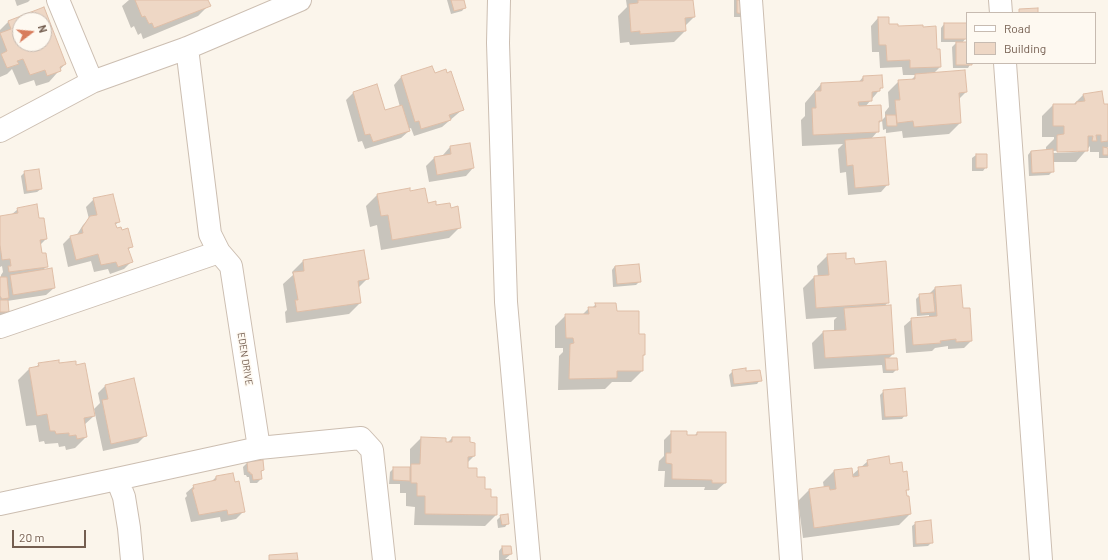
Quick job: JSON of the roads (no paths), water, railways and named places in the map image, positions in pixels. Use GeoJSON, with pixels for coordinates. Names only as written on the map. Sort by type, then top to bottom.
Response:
{"type":"FeatureCollection","features":[{"type":"Feature","properties":{"kind":"street"},"geometry":{"type":"LineString","coordinates":[[58,0],[92,82]]}},
{"type":"Feature","properties":{"kind":"street"},"geometry":{"type":"LineString","coordinates":[[0,131],[92,82],[188,48],[300,0]]}},
{"type":"Feature","properties":{"kind":"street"},"geometry":{"type":"LineString","coordinates":[[499,0],[498,43],[506,302],[529,560]]}},
{"type":"Feature","properties":{"kind":"street"},"geometry":{"type":"LineString","coordinates":[[751,0],[791,560]]}},
{"type":"Feature","properties":{"kind":"street"},"geometry":{"type":"LineString","coordinates":[[1000,0],[1001,12]]}},
{"type":"Feature","properties":{"kind":"street","name":"EDEN DRIVE"},"geometry":{"type":"LineString","coordinates":[[188,48],[210,234],[219,252],[231,266],[259,448]]}},
{"type":"Feature","properties":{"kind":"street"},"geometry":{"type":"LineString","coordinates":[[1005,64],[1041,560]]}},
{"type":"Feature","properties":{"kind":"street"},"geometry":{"type":"LineString","coordinates":[[0,327],[219,252]]}},
{"type":"Feature","properties":{"kind":"street"},"geometry":{"type":"LineString","coordinates":[[0,504],[259,448],[361,438],[372,450],[384,560]]}},
{"type":"Feature","properties":{"kind":"street"},"geometry":{"type":"LineString","coordinates":[[117,479],[124,497],[132,560]]}}]}
